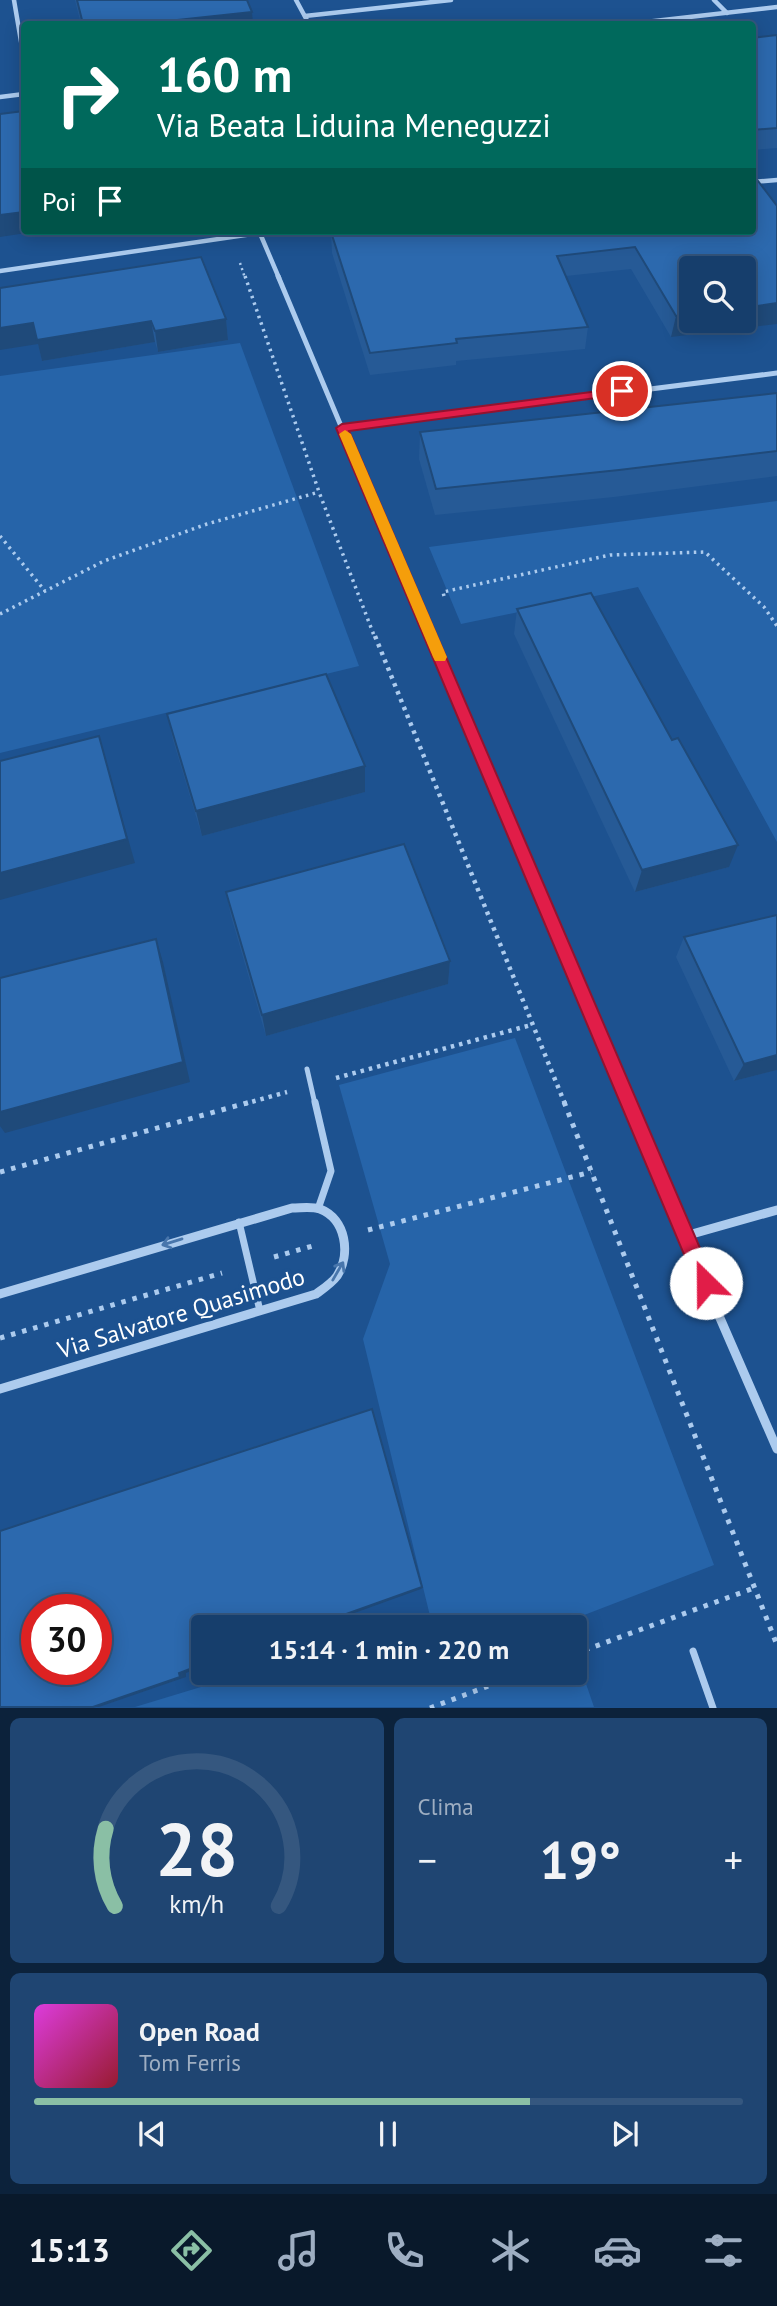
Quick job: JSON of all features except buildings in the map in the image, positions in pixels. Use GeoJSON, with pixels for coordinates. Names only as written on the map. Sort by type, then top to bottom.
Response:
{"type":"FeatureCollection","features":[{"type":"Feature","properties":{"kind":"street"},"geometry":{"type":"LineString","coordinates":[[14,0],[21,41]]}},
{"type":"Feature","properties":{"kind":"street"},"geometry":{"type":"LineString","coordinates":[[296,0],[308,21]]}},
{"type":"Feature","properties":{"kind":"street"},"geometry":{"type":"LineString","coordinates":[[305,16],[451,0]]}},
{"type":"Feature","properties":{"kind":"street"},"geometry":{"type":"LineString","coordinates":[[715,0],[727,13]]}},
{"type":"Feature","properties":{"kind":"street"},"geometry":{"type":"LineString","coordinates":[[655,21],[777,7]]}},
{"type":"Feature","properties":{"kind":"street"},"geometry":{"type":"LineString","coordinates":[[0,97],[21,94]]}},
{"type":"Feature","properties":{"kind":"street"},"geometry":{"type":"LineString","coordinates":[[756,182],[777,180]]}},
{"type":"Feature","properties":{"kind":"street"},"geometry":{"type":"LineString","coordinates":[[0,271],[240,235]]}},
{"type":"Feature","properties":{"kind":"street"},"geometry":{"type":"LineString","coordinates":[[261,235],[777,1448]]}},
{"type":"Feature","properties":{"kind":"street"},"geometry":{"type":"LineString","coordinates":[[342,428],[777,373]]}},
{"type":"Feature","properties":{"kind":"street"},"geometry":{"type":"LineString","coordinates":[[0,1294],[292,1208],[318,1209],[335,1221],[345,1237]]}},
{"type":"Feature","properties":{"kind":"street"},"geometry":{"type":"LineString","coordinates":[[685,1236],[777,1210]]}},
{"type":"Feature","properties":{"kind":"street","name":"Via Salvatore Quasimodo"},"geometry":{"type":"LineString","coordinates":[[0,1389],[316,1294],[336,1278],[346,1255],[345,1237]]}},
{"type":"Feature","properties":{"kind":"lane"},"geometry":{"type":"LineString","coordinates":[[307,1069],[331,1171],[318,1209]]}},
{"type":"Feature","properties":{"kind":"lane"},"geometry":{"type":"LineString","coordinates":[[239,1222],[260,1311]]}},
{"type":"Feature","properties":{"kind":"lane"},"geometry":{"type":"LineString","coordinates":[[693,1651],[713,1707]]}},
{"type":"Feature","properties":{"kind":"path"},"geometry":{"type":"LineString","coordinates":[[238,258],[319,492],[777,1645]]}},
{"type":"Feature","properties":{"kind":"path"},"geometry":{"type":"LineString","coordinates":[[0,614],[104,561],[194,528],[319,492]]}},
{"type":"Feature","properties":{"kind":"path"},"geometry":{"type":"LineString","coordinates":[[0,536],[45,591]]}},
{"type":"Feature","properties":{"kind":"path"},"geometry":{"type":"LineString","coordinates":[[443,592],[610,555],[705,552],[764,607],[777,626]]}},
{"type":"Feature","properties":{"kind":"path"},"geometry":{"type":"LineString","coordinates":[[0,1172],[531,1025]]}},
{"type":"Feature","properties":{"kind":"path"},"geometry":{"type":"LineString","coordinates":[[0,1338],[345,1237],[591,1172]]}},
{"type":"Feature","properties":{"kind":"path"},"geometry":{"type":"LineString","coordinates":[[587,1649],[754,1588]]}},
{"type":"Feature","properties":{"kind":"path"},"geometry":{"type":"LineString","coordinates":[[430,1707],[490,1685]]}},
{"type":"Feature","properties":{"kind":"shaded area"},"geometry":{"type":"Polygon","coordinates":[[[240,343],[359,666],[0,753],[0,376],[240,343]]]}},
{"type":"Feature","properties":{"kind":"shaded area"},"geometry":{"type":"Polygon","coordinates":[[[777,501],[777,842],[638,587],[461,624],[429,547],[777,501]]]}},
{"type":"Feature","properties":{"kind":"shaded area"},"geometry":{"type":"Polygon","coordinates":[[[515,1038],[714,1565],[584,1615],[430,1615],[363,1339],[390,1264],[339,1085],[515,1038]]]}},
{"type":"Feature","properties":{"kind":"shaded area"},"geometry":{"type":"Polygon","coordinates":[[[207,1685],[586,1685],[594,1707],[135,1707],[207,1685]]]}},
{"type":"Feature","properties":{"kind":"slow traffic"},"geometry":{"type":"LineString","coordinates":[[345,434],[440,657]]}},
{"type":"Feature","properties":{"kind":"route"},"geometry":{"type":"LineString","coordinates":[[622,391],[342,428],[623,1096],[706,1283]]}}]}
